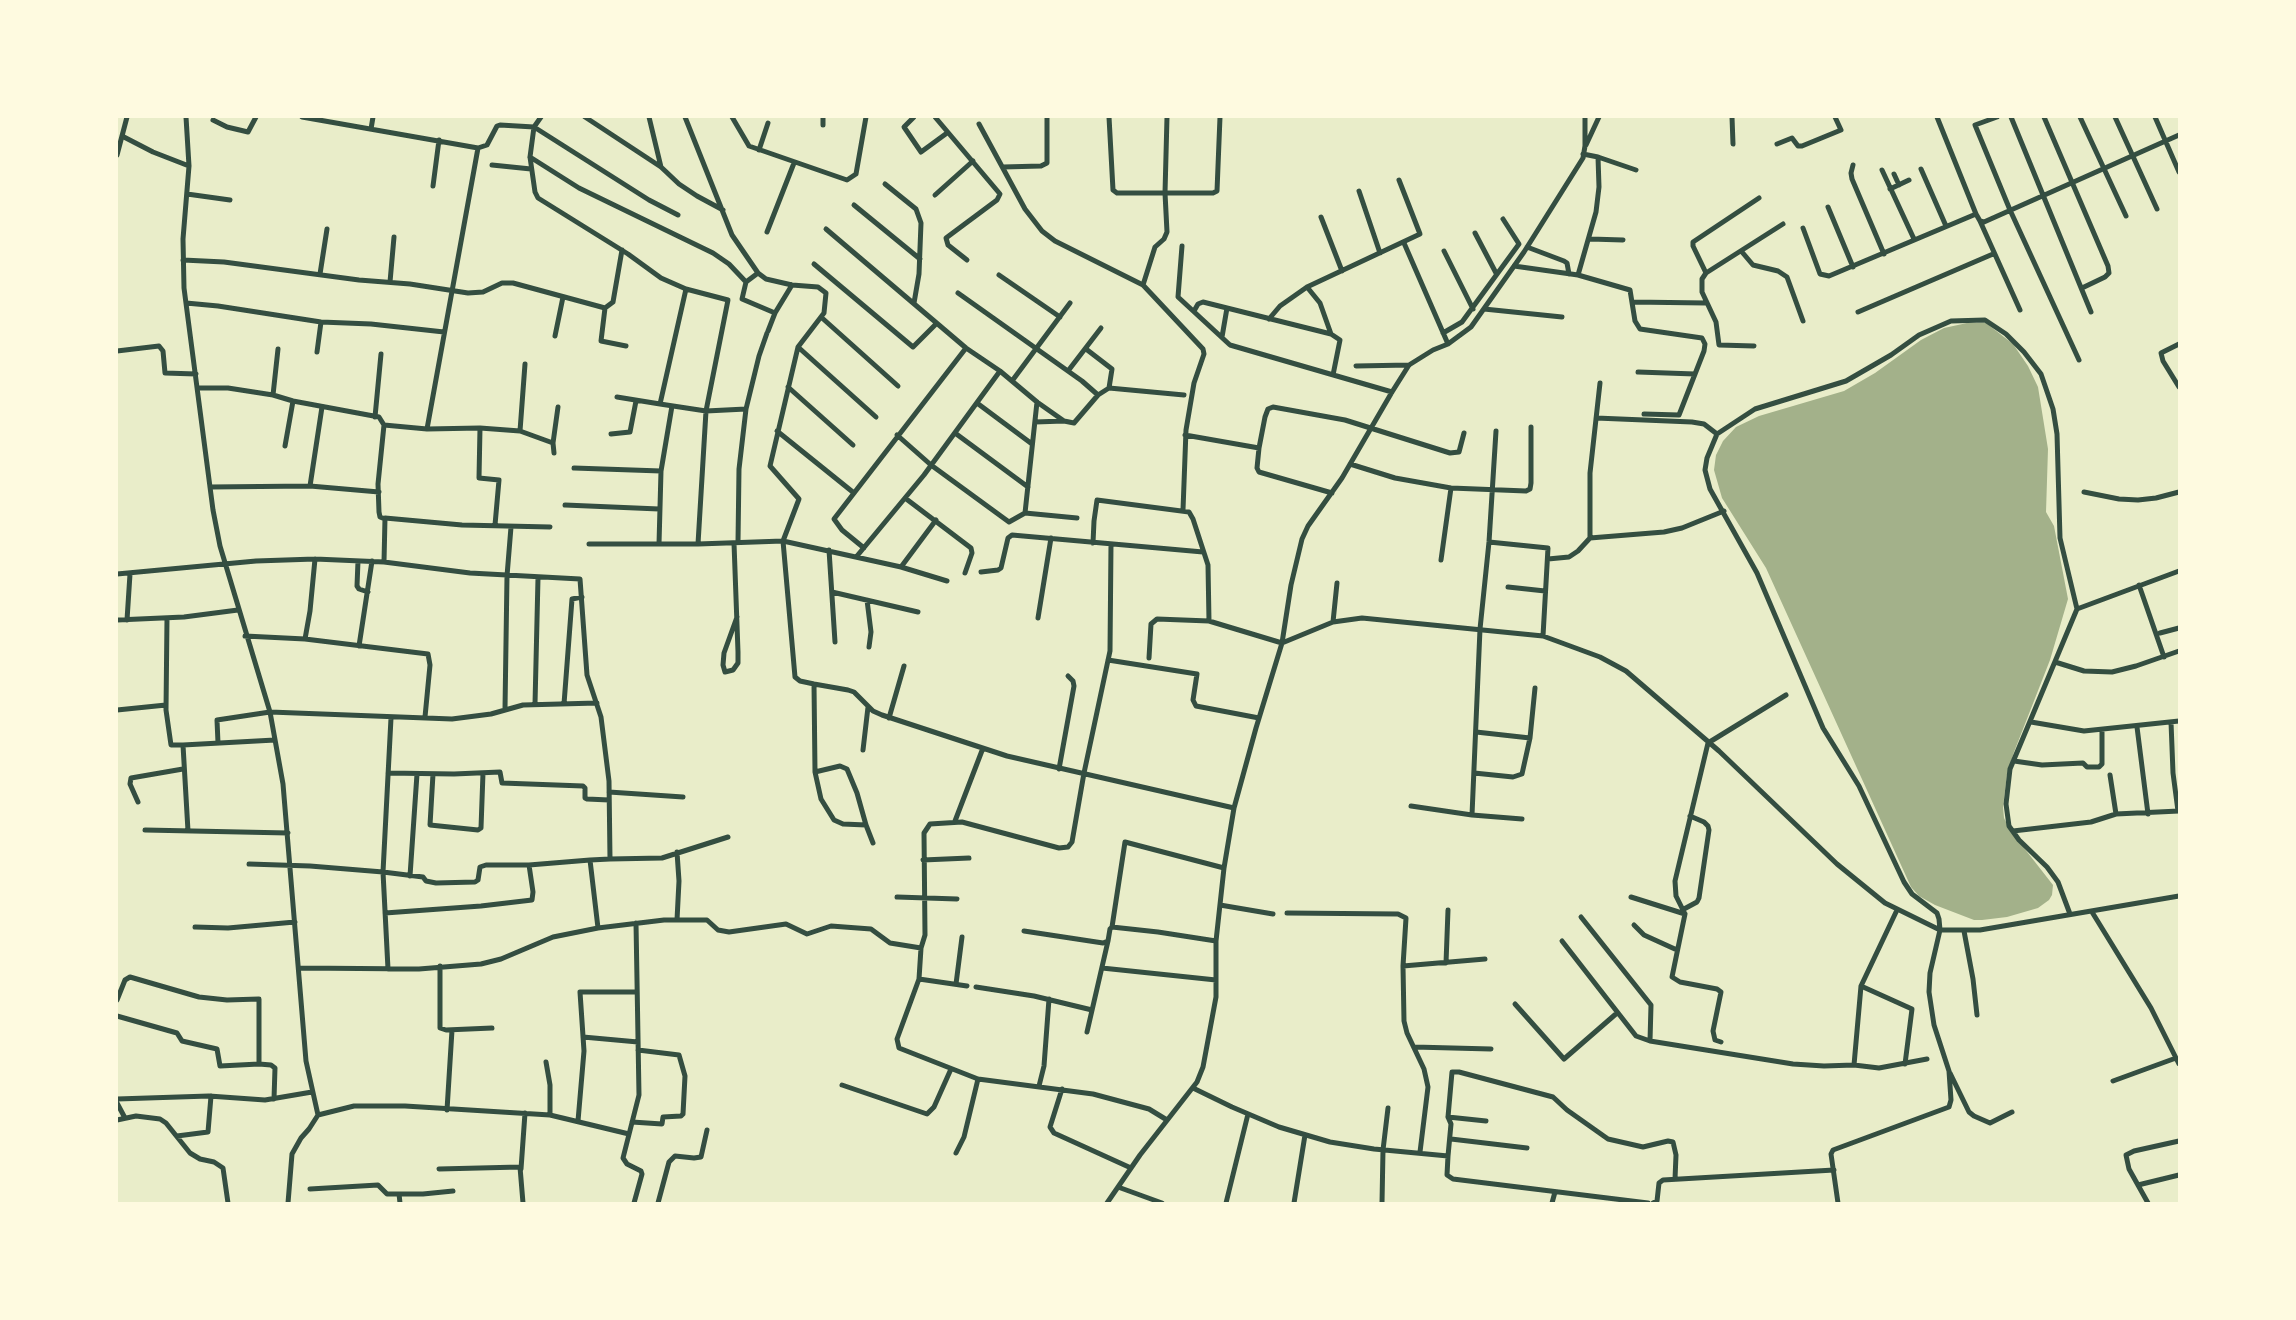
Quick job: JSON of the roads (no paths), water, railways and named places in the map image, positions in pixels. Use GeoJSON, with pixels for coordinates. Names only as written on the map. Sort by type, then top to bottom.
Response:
{"type":"FeatureCollection","features":[{"type":"Feature","properties":{"kind":"street"},"geometry":{"type":"LineString","coordinates":[[117,154],[120,133],[127,117]]}},
{"type":"Feature","properties":{"kind":"street"},"geometry":{"type":"LineString","coordinates":[[186,117],[189,166],[183,260],[186,303],[210,487],[225,565],[270,712],[276,740],[291,865],[306,1061],[318,1115]]}},
{"type":"Feature","properties":{"kind":"street"},"geometry":{"type":"LineString","coordinates":[[213,120],[227,127],[248,132],[256,117]]}},
{"type":"Feature","properties":{"kind":"street"},"geometry":{"type":"LineString","coordinates":[[302,117],[478,148],[487,145],[497,126],[534,127],[649,200],[678,215]]}},
{"type":"Feature","properties":{"kind":"street"},"geometry":{"type":"LineString","coordinates":[[371,129],[373,117]]}},
{"type":"Feature","properties":{"kind":"street"},"geometry":{"type":"LineString","coordinates":[[541,117],[534,127],[530,157],[538,198],[622,250],[662,278],[686,289],[728,300],[706,411],[698,544]]}},
{"type":"Feature","properties":{"kind":"street"},"geometry":{"type":"LineString","coordinates":[[585,117],[661,167],[679,184],[723,210]]}},
{"type":"Feature","properties":{"kind":"street"},"geometry":{"type":"LineString","coordinates":[[649,117],[661,167]]}},
{"type":"Feature","properties":{"kind":"street"},"geometry":{"type":"LineString","coordinates":[[685,117],[732,235],[758,273],[766,279],[792,285],[818,287],[826,293]]}},
{"type":"Feature","properties":{"kind":"street"},"geometry":{"type":"LineString","coordinates":[[732,117],[749,147],[844,180],[851,179],[856,174],[866,117]]}},
{"type":"Feature","properties":{"kind":"street"},"geometry":{"type":"LineString","coordinates":[[823,117],[823,126]]}},
{"type":"Feature","properties":{"kind":"street"},"geometry":{"type":"LineString","coordinates":[[914,117],[904,127],[922,153],[947,133]]}},
{"type":"Feature","properties":{"kind":"street"},"geometry":{"type":"LineString","coordinates":[[935,117],[1000,194],[997,200],[946,238],[948,245],[967,260]]}},
{"type":"Feature","properties":{"kind":"street"},"geometry":{"type":"LineString","coordinates":[[1003,167],[1045,165],[1047,117]]}},
{"type":"Feature","properties":{"kind":"street"},"geometry":{"type":"LineString","coordinates":[[1109,117],[1114,192],[1213,194],[1217,191],[1220,117]]}},
{"type":"Feature","properties":{"kind":"street"},"geometry":{"type":"LineString","coordinates":[[1143,285],[1155,247],[1167,236],[1165,193],[1167,117]]}},
{"type":"Feature","properties":{"kind":"street"},"geometry":{"type":"LineString","coordinates":[[1585,117],[1585,146]]}},
{"type":"Feature","properties":{"kind":"street"},"geometry":{"type":"LineString","coordinates":[[1107,1203],[1193,1088],[1203,1067],[1216,980],[1216,941],[1224,868],[1234,808],[1282,643],[1291,585],[1302,539],[1308,526],[1332,494],[1409,365],[1433,350],[1448,344],[1471,327],[1484,309],[1527,247],[1583,154],[1599,117]]}},
{"type":"Feature","properties":{"kind":"street"},"geometry":{"type":"LineString","coordinates":[[1732,117],[1733,144]]}},
{"type":"Feature","properties":{"kind":"street"},"geometry":{"type":"LineString","coordinates":[[1777,144],[1792,138],[1798,146],[1802,146],[1841,129],[1835,117]]}},
{"type":"Feature","properties":{"kind":"street"},"geometry":{"type":"LineString","coordinates":[[1937,117],[1993,254],[2020,310]]}},
{"type":"Feature","properties":{"kind":"street"},"geometry":{"type":"LineString","coordinates":[[1997,117],[1975,125],[2010,210],[2079,360]]}},
{"type":"Feature","properties":{"kind":"street"},"geometry":{"type":"LineString","coordinates":[[2011,117],[2091,312]]}},
{"type":"Feature","properties":{"kind":"street"},"geometry":{"type":"LineString","coordinates":[[2044,117],[2108,266],[2109,273],[2105,277],[2082,288]]}},
{"type":"Feature","properties":{"kind":"street"},"geometry":{"type":"LineString","coordinates":[[2080,117],[2126,216]]}},
{"type":"Feature","properties":{"kind":"street"},"geometry":{"type":"LineString","coordinates":[[2115,117],[2157,209]]}},
{"type":"Feature","properties":{"kind":"street"},"geometry":{"type":"LineString","coordinates":[[2155,117],[2179,172]]}},
{"type":"Feature","properties":{"kind":"street"},"geometry":{"type":"LineString","coordinates":[[759,150],[768,123]]}},
{"type":"Feature","properties":{"kind":"street"},"geometry":{"type":"LineString","coordinates":[[979,124],[1025,209],[1042,231],[1055,241],[1143,285],[1203,349],[1194,383],[1185,435],[1183,510]]}},
{"type":"Feature","properties":{"kind":"street"},"geometry":{"type":"LineString","coordinates":[[120,133],[153,152],[189,166]]}},
{"type":"Feature","properties":{"kind":"street"},"geometry":{"type":"LineString","coordinates":[[1980,221],[1983,222],[2179,135]]}},
{"type":"Feature","properties":{"kind":"street"},"geometry":{"type":"LineString","coordinates":[[433,186],[439,140]]}},
{"type":"Feature","properties":{"kind":"street"},"geometry":{"type":"LineString","coordinates":[[427,429],[478,148]]}},
{"type":"Feature","properties":{"kind":"street"},"geometry":{"type":"LineString","coordinates":[[1583,154],[1636,170]]}},
{"type":"Feature","properties":{"kind":"street"},"geometry":{"type":"LineString","coordinates":[[530,157],[579,188],[713,253],[729,264],[746,282]]}},
{"type":"Feature","properties":{"kind":"street"},"geometry":{"type":"LineString","coordinates":[[1578,275],[1590,239],[1599,187],[1598,157]]}},
{"type":"Feature","properties":{"kind":"street"},"geometry":{"type":"LineString","coordinates":[[935,195],[973,162]]}},
{"type":"Feature","properties":{"kind":"street"},"geometry":{"type":"LineString","coordinates":[[766,231],[794,163]]}},
{"type":"Feature","properties":{"kind":"street"},"geometry":{"type":"LineString","coordinates":[[492,165],[531,169]]}},
{"type":"Feature","properties":{"kind":"street"},"geometry":{"type":"LineString","coordinates":[[1852,165],[1852,179],[1884,254]]}},
{"type":"Feature","properties":{"kind":"street"},"geometry":{"type":"LineString","coordinates":[[1921,169],[1947,226]]}},
{"type":"Feature","properties":{"kind":"street"},"geometry":{"type":"LineString","coordinates":[[1882,170],[1914,239]]}},
{"type":"Feature","properties":{"kind":"street"},"geometry":{"type":"LineString","coordinates":[[1894,174],[1899,185]]}},
{"type":"Feature","properties":{"kind":"street"},"geometry":{"type":"LineString","coordinates":[[1269,319],[1280,306],[1307,287],[1421,233],[1399,180]]}},
{"type":"Feature","properties":{"kind":"street"},"geometry":{"type":"LineString","coordinates":[[1890,189],[1909,180]]}},
{"type":"Feature","properties":{"kind":"street"},"geometry":{"type":"LineString","coordinates":[[885,184],[916,210],[921,231],[914,303]]}},
{"type":"Feature","properties":{"kind":"street"},"geometry":{"type":"LineString","coordinates":[[1359,191],[1380,253]]}},
{"type":"Feature","properties":{"kind":"street"},"geometry":{"type":"LineString","coordinates":[[188,194],[230,200]]}},
{"type":"Feature","properties":{"kind":"street"},"geometry":{"type":"LineString","coordinates":[[1706,273],[1693,242],[1759,198]]}},
{"type":"Feature","properties":{"kind":"street"},"geometry":{"type":"LineString","coordinates":[[854,205],[920,259]]}},
{"type":"Feature","properties":{"kind":"street"},"geometry":{"type":"LineString","coordinates":[[1828,207],[1853,267]]}},
{"type":"Feature","properties":{"kind":"street"},"geometry":{"type":"LineString","coordinates":[[1803,228],[1821,274],[1829,276],[1976,214]]}},
{"type":"Feature","properties":{"kind":"street"},"geometry":{"type":"LineString","coordinates":[[1321,217],[1342,271]]}},
{"type":"Feature","properties":{"kind":"street"},"geometry":{"type":"LineString","coordinates":[[1443,333],[1462,322],[1519,244],[1503,219]]}},
{"type":"Feature","properties":{"kind":"street"},"geometry":{"type":"LineString","coordinates":[[1754,346],[1719,345],[1716,322],[1706,303],[1701,285],[1702,279],[1706,273],[1783,224]]}},
{"type":"Feature","properties":{"kind":"street"},"geometry":{"type":"LineString","coordinates":[[320,274],[327,229]]}},
{"type":"Feature","properties":{"kind":"street"},"geometry":{"type":"LineString","coordinates":[[826,229],[936,324],[1064,421]]}},
{"type":"Feature","properties":{"kind":"street"},"geometry":{"type":"LineString","coordinates":[[1475,233],[1496,273]]}},
{"type":"Feature","properties":{"kind":"street"},"geometry":{"type":"LineString","coordinates":[[390,282],[394,237]]}},
{"type":"Feature","properties":{"kind":"street"},"geometry":{"type":"LineString","coordinates":[[1590,239],[1623,240]]}},
{"type":"Feature","properties":{"kind":"street"},"geometry":{"type":"LineString","coordinates":[[1404,243],[1448,344]]}},
{"type":"Feature","properties":{"kind":"street"},"geometry":{"type":"LineString","coordinates":[[1182,246],[1178,297],[1236,348],[1392,392]]}},
{"type":"Feature","properties":{"kind":"street"},"geometry":{"type":"LineString","coordinates":[[1527,247],[1564,261],[1567,263],[1569,274]]}},
{"type":"Feature","properties":{"kind":"street"},"geometry":{"type":"LineString","coordinates":[[622,250],[613,302],[605,308],[601,341],[626,346]]}},
{"type":"Feature","properties":{"kind":"street"},"geometry":{"type":"LineString","coordinates":[[1444,251],[1473,309]]}},
{"type":"Feature","properties":{"kind":"street"},"geometry":{"type":"LineString","coordinates":[[1742,252],[1753,265],[1787,277],[1803,321]]}},
{"type":"Feature","properties":{"kind":"street"},"geometry":{"type":"LineString","coordinates":[[1858,312],[1993,254]]}},
{"type":"Feature","properties":{"kind":"street"},"geometry":{"type":"LineString","coordinates":[[183,260],[224,261],[359,280],[476,293],[502,283],[513,283],[605,308]]}},
{"type":"Feature","properties":{"kind":"street"},"geometry":{"type":"LineString","coordinates":[[814,264],[913,348],[936,324]]}},
{"type":"Feature","properties":{"kind":"street"},"geometry":{"type":"LineString","coordinates":[[1514,266],[1578,275],[1630,290],[1635,321],[1640,329],[1702,338],[1705,344],[1704,351],[1678,415],[1644,414]]}},
{"type":"Feature","properties":{"kind":"street"},"geometry":{"type":"LineString","coordinates":[[758,273],[746,282],[742,299],[775,313]]}},
{"type":"Feature","properties":{"kind":"street"},"geometry":{"type":"LineString","coordinates":[[999,275],[1060,316]]}},
{"type":"Feature","properties":{"kind":"street"},"geometry":{"type":"LineString","coordinates":[[835,281],[826,293],[824,314],[798,346],[770,466],[799,499],[783,541],[795,677],[800,681],[854,692],[868,707],[889,718],[982,748],[1059,769],[1234,808]]}},
{"type":"Feature","properties":{"kind":"street"},"geometry":{"type":"LineString","coordinates":[[736,617],[724,653],[725,672],[733,670],[738,663],[736,542],[739,469],[746,409],[759,356],[775,313],[792,285]]}},
{"type":"Feature","properties":{"kind":"street"},"geometry":{"type":"LineString","coordinates":[[1307,287],[1320,303],[1331,334]]}},
{"type":"Feature","properties":{"kind":"street"},"geometry":{"type":"LineString","coordinates":[[660,404],[686,289]]}},
{"type":"Feature","properties":{"kind":"street"},"geometry":{"type":"LineString","coordinates":[[958,293],[1068,371],[1098,396]]}},
{"type":"Feature","properties":{"kind":"street"},"geometry":{"type":"LineString","coordinates":[[555,336],[563,297]]}},
{"type":"Feature","properties":{"kind":"street"},"geometry":{"type":"LineString","coordinates":[[1194,311],[1198,304],[1203,302],[1331,334],[1340,340],[1334,375]]}},
{"type":"Feature","properties":{"kind":"street"},"geometry":{"type":"LineString","coordinates":[[1632,302],[1706,303]]}},
{"type":"Feature","properties":{"kind":"street"},"geometry":{"type":"LineString","coordinates":[[186,303],[321,322],[371,324],[444,332]]}},
{"type":"Feature","properties":{"kind":"street"},"geometry":{"type":"LineString","coordinates":[[1012,381],[1070,303]]}},
{"type":"Feature","properties":{"kind":"street"},"geometry":{"type":"LineString","coordinates":[[1222,337],[1227,309]]}},
{"type":"Feature","properties":{"kind":"street"},"geometry":{"type":"LineString","coordinates":[[1484,309],[1562,316]]}},
{"type":"Feature","properties":{"kind":"street"},"geometry":{"type":"LineString","coordinates":[[821,317],[898,386]]}},
{"type":"Feature","properties":{"kind":"street"},"geometry":{"type":"LineString","coordinates":[[2012,1112],[1990,1123],[1974,1116],[1969,1112],[1949,1071],[1934,1025],[1929,992],[1930,973],[1940,930],[1937,913],[1912,894],[1904,882],[1859,786],[1823,728],[1778,617],[1757,573],[1710,489],[1705,470],[1707,458],[1717,434],[1755,409],[1846,381],[1940,324],[1951,321],[1985,320],[2006,334],[2024,352],[2041,374],[2047,387],[2057,434],[2060,538],[2077,609],[2010,769],[2006,804],[2009,826],[2058,882],[2070,914]]}},
{"type":"Feature","properties":{"kind":"street"},"geometry":{"type":"LineString","coordinates":[[317,352],[321,322]]}},
{"type":"Feature","properties":{"kind":"street"},"geometry":{"type":"LineString","coordinates":[[1068,371],[1101,328]]}},
{"type":"Feature","properties":{"kind":"street"},"geometry":{"type":"LineString","coordinates":[[2179,344],[2161,353],[2163,361],[2179,387]]}},
{"type":"Feature","properties":{"kind":"street"},"geometry":{"type":"LineString","coordinates":[[117,351],[159,346],[163,351],[166,373],[196,374]]}},
{"type":"Feature","properties":{"kind":"street"},"geometry":{"type":"LineString","coordinates":[[798,346],[876,417]]}},
{"type":"Feature","properties":{"kind":"street"},"geometry":{"type":"LineString","coordinates":[[864,548],[842,530],[834,519],[966,348]]}},
{"type":"Feature","properties":{"kind":"street"},"geometry":{"type":"LineString","coordinates":[[273,395],[278,349]]}},
{"type":"Feature","properties":{"kind":"street"},"geometry":{"type":"LineString","coordinates":[[1035,422],[1074,423],[1108,388],[1112,369],[1086,349]]}},
{"type":"Feature","properties":{"kind":"street"},"geometry":{"type":"LineString","coordinates":[[375,417],[381,354]]}},
{"type":"Feature","properties":{"kind":"street"},"geometry":{"type":"LineString","coordinates":[[520,431],[525,364]]}},
{"type":"Feature","properties":{"kind":"street"},"geometry":{"type":"LineString","coordinates":[[1356,366],[1409,365]]}},
{"type":"Feature","properties":{"kind":"street"},"geometry":{"type":"LineString","coordinates":[[857,556],[931,465],[1000,371]]}},
{"type":"Feature","properties":{"kind":"street"},"geometry":{"type":"LineString","coordinates":[[1638,372],[1695,374]]}},
{"type":"Feature","properties":{"kind":"street"},"geometry":{"type":"LineString","coordinates":[[1590,538],[1590,472],[1600,383]]}},
{"type":"Feature","properties":{"kind":"street"},"geometry":{"type":"LineString","coordinates":[[788,387],[853,445]]}},
{"type":"Feature","properties":{"kind":"street"},"geometry":{"type":"LineString","coordinates":[[198,388],[228,388],[273,395],[293,401],[379,417],[384,425],[379,512],[380,517],[385,519],[462,525],[550,527]]}},
{"type":"Feature","properties":{"kind":"street"},"geometry":{"type":"LineString","coordinates":[[1108,388],[1184,395]]}},
{"type":"Feature","properties":{"kind":"street"},"geometry":{"type":"LineString","coordinates":[[617,397],[706,411],[746,409]]}},
{"type":"Feature","properties":{"kind":"street"},"geometry":{"type":"LineString","coordinates":[[285,446],[293,401]]}},
{"type":"Feature","properties":{"kind":"street"},"geometry":{"type":"LineString","coordinates":[[611,434],[630,432],[636,401]]}},
{"type":"Feature","properties":{"kind":"street"},"geometry":{"type":"LineString","coordinates":[[1025,513],[1037,402]]}},
{"type":"Feature","properties":{"kind":"street"},"geometry":{"type":"LineString","coordinates":[[977,403],[1032,444]]}},
{"type":"Feature","properties":{"kind":"street"},"geometry":{"type":"LineString","coordinates":[[310,486],[322,406]]}},
{"type":"Feature","properties":{"kind":"street"},"geometry":{"type":"LineString","coordinates":[[659,544],[661,471],[672,406]]}},
{"type":"Feature","properties":{"kind":"street"},"geometry":{"type":"LineString","coordinates":[[554,453],[553,443],[558,407]]}},
{"type":"Feature","properties":{"kind":"street"},"geometry":{"type":"LineString","coordinates":[[1332,494],[1259,472],[1257,468],[1259,448],[1268,409],[1273,407],[1345,420],[1450,453],[1459,452],[1464,433]]}},
{"type":"Feature","properties":{"kind":"street"},"geometry":{"type":"LineString","coordinates":[[1596,418],[1692,422],[1704,424],[1717,434]]}},
{"type":"Feature","properties":{"kind":"street"},"geometry":{"type":"LineString","coordinates":[[384,425],[427,429],[480,428],[520,431],[553,443]]}},
{"type":"Feature","properties":{"kind":"street"},"geometry":{"type":"LineString","coordinates":[[1350,464],[1395,478],[1451,488],[1526,491],[1530,489],[1532,427]]}},
{"type":"Feature","properties":{"kind":"street"},"geometry":{"type":"LineString","coordinates":[[480,428],[479,478],[498,479],[500,483],[495,525]]}},
{"type":"Feature","properties":{"kind":"street"},"geometry":{"type":"LineString","coordinates":[[777,431],[854,493]]}},
{"type":"Feature","properties":{"kind":"street"},"geometry":{"type":"LineString","coordinates":[[1472,815],[1480,629],[1489,542],[1496,431]]}},
{"type":"Feature","properties":{"kind":"street"},"geometry":{"type":"LineString","coordinates":[[955,433],[1028,487]]}},
{"type":"Feature","properties":{"kind":"street"},"geometry":{"type":"LineString","coordinates":[[897,435],[931,465],[1009,522],[1025,513],[1077,518]]}},
{"type":"Feature","properties":{"kind":"street"},"geometry":{"type":"LineString","coordinates":[[1185,435],[1259,448]]}},
{"type":"Feature","properties":{"kind":"street"},"geometry":{"type":"LineString","coordinates":[[574,468],[661,471]]}},
{"type":"Feature","properties":{"kind":"street"},"geometry":{"type":"LineString","coordinates":[[210,487],[310,486],[379,492]]}},
{"type":"Feature","properties":{"kind":"street"},"geometry":{"type":"LineString","coordinates":[[1441,560],[1451,488]]}},
{"type":"Feature","properties":{"kind":"street"},"geometry":{"type":"LineString","coordinates":[[2084,492],[2138,500],[2179,492]]}},
{"type":"Feature","properties":{"kind":"street"},"geometry":{"type":"LineString","coordinates":[[905,498],[971,548],[972,553],[965,573]]}},
{"type":"Feature","properties":{"kind":"street"},"geometry":{"type":"LineString","coordinates":[[1094,543],[1097,500],[1183,510],[1191,513],[1208,565],[1209,621]]}},
{"type":"Feature","properties":{"kind":"street"},"geometry":{"type":"LineString","coordinates":[[566,505],[659,508]]}},
{"type":"Feature","properties":{"kind":"street"},"geometry":{"type":"LineString","coordinates":[[1548,559],[1569,557],[1590,538],[1664,532],[1682,528],[1724,511]]}},
{"type":"Feature","properties":{"kind":"street"},"geometry":{"type":"LineString","coordinates":[[384,562],[385,519]]}},
{"type":"Feature","properties":{"kind":"street"},"geometry":{"type":"LineString","coordinates":[[901,567],[936,520]]}},
{"type":"Feature","properties":{"kind":"street"},"geometry":{"type":"LineString","coordinates":[[505,709],[507,576],[511,527]]}},
{"type":"Feature","properties":{"kind":"street"},"geometry":{"type":"LineString","coordinates":[[981,572],[1001,568],[1008,538],[1012,535],[1203,552]]}},
{"type":"Feature","properties":{"kind":"street"},"geometry":{"type":"LineString","coordinates":[[1038,618],[1051,538]]}},
{"type":"Feature","properties":{"kind":"street"},"geometry":{"type":"LineString","coordinates":[[589,544],[783,541],[857,556],[947,581]]}},
{"type":"Feature","properties":{"kind":"street"},"geometry":{"type":"LineString","coordinates":[[1489,542],[1545,547],[1549,550],[1543,636]]}},
{"type":"Feature","properties":{"kind":"street"},"geometry":{"type":"LineString","coordinates":[[1111,544],[1108,660],[1084,773],[1075,835],[1068,847],[1059,848],[955,821],[930,824],[926,827],[922,860],[925,935],[921,948],[919,979],[897,1044],[899,1048],[911,1054],[978,1079],[1062,1089],[1138,1106],[1167,1120]]}},
{"type":"Feature","properties":{"kind":"street"},"geometry":{"type":"LineString","coordinates":[[829,550],[835,642]]}},
{"type":"Feature","properties":{"kind":"street"},"geometry":{"type":"LineString","coordinates":[[305,639],[315,559]]}},
{"type":"Feature","properties":{"kind":"street"},"geometry":{"type":"LineString","coordinates":[[117,574],[256,561],[315,559],[384,562],[507,576],[580,579],[587,675],[597,703],[603,731],[609,792],[610,859]]}},
{"type":"Feature","properties":{"kind":"street"},"geometry":{"type":"LineString","coordinates":[[358,561],[357,586],[368,592]]}},
{"type":"Feature","properties":{"kind":"street"},"geometry":{"type":"LineString","coordinates":[[359,646],[372,561]]}},
{"type":"Feature","properties":{"kind":"street"},"geometry":{"type":"LineString","coordinates":[[2077,609],[2179,571]]}},
{"type":"Feature","properties":{"kind":"street"},"geometry":{"type":"LineString","coordinates":[[127,620],[130,574]]}},
{"type":"Feature","properties":{"kind":"street"},"geometry":{"type":"LineString","coordinates":[[535,705],[538,578]]}},
{"type":"Feature","properties":{"kind":"street"},"geometry":{"type":"LineString","coordinates":[[1333,622],[1337,583]]}},
{"type":"Feature","properties":{"kind":"street"},"geometry":{"type":"LineString","coordinates":[[2139,585],[2164,657]]}},
{"type":"Feature","properties":{"kind":"street"},"geometry":{"type":"LineString","coordinates":[[1508,586],[1545,591]]}},
{"type":"Feature","properties":{"kind":"street"},"geometry":{"type":"LineString","coordinates":[[832,592],[918,612]]}},
{"type":"Feature","properties":{"kind":"street"},"geometry":{"type":"LineString","coordinates":[[564,704],[572,599],[582,597]]}},
{"type":"Feature","properties":{"kind":"street"},"geometry":{"type":"LineString","coordinates":[[867,600],[871,632],[869,647]]}},
{"type":"Feature","properties":{"kind":"street"},"geometry":{"type":"LineString","coordinates":[[117,620],[166,618],[238,610]]}},
{"type":"Feature","properties":{"kind":"street"},"geometry":{"type":"LineString","coordinates":[[166,618],[166,705],[171,745],[276,740]]}},
{"type":"Feature","properties":{"kind":"street"},"geometry":{"type":"LineString","coordinates":[[1149,658],[1153,621],[1157,619],[1209,621],[1282,643],[1333,622],[1362,618],[1543,636],[1600,657],[1626,671],[1719,751],[1838,864],[1897,910],[1940,930],[1964,931],[2092,912],[2179,896]]}},
{"type":"Feature","properties":{"kind":"street"},"geometry":{"type":"LineString","coordinates":[[2160,633],[2179,628]]}},
{"type":"Feature","properties":{"kind":"street"},"geometry":{"type":"LineString","coordinates":[[245,636],[305,639],[429,654],[425,717]]}},
{"type":"Feature","properties":{"kind":"street"},"geometry":{"type":"LineString","coordinates":[[2055,662],[2084,671],[2112,672],[2179,651]]}},
{"type":"Feature","properties":{"kind":"street"},"geometry":{"type":"LineString","coordinates":[[1108,660],[1197,674],[1193,700],[1196,706],[1259,718]]}},
{"type":"Feature","properties":{"kind":"street"},"geometry":{"type":"LineString","coordinates":[[889,718],[904,666]]}},
{"type":"Feature","properties":{"kind":"street"},"geometry":{"type":"LineString","coordinates":[[1059,769],[1074,686],[1068,676]]}},
{"type":"Feature","properties":{"kind":"street"},"geometry":{"type":"LineString","coordinates":[[814,684],[815,772],[821,799],[830,816],[843,824],[866,825]]}},
{"type":"Feature","properties":{"kind":"street"},"geometry":{"type":"LineString","coordinates":[[1474,773],[1513,777],[1522,774],[1530,738],[1535,688]]}},
{"type":"Feature","properties":{"kind":"street"},"geometry":{"type":"LineString","coordinates":[[1721,1042],[1715,1040],[1713,1031],[1721,992],[1717,989],[1675,980],[1671,972],[1684,912],[1676,896],[1675,882],[1708,743],[1786,695]]}},
{"type":"Feature","properties":{"kind":"street"},"geometry":{"type":"LineString","coordinates":[[218,743],[217,720],[270,712],[452,719],[535,705],[597,703]]}},
{"type":"Feature","properties":{"kind":"street"},"geometry":{"type":"LineString","coordinates":[[117,710],[166,705]]}},
{"type":"Feature","properties":{"kind":"street"},"geometry":{"type":"LineString","coordinates":[[863,750],[868,707]]}},
{"type":"Feature","properties":{"kind":"street"},"geometry":{"type":"LineString","coordinates":[[388,969],[383,872],[391,718]]}},
{"type":"Feature","properties":{"kind":"street"},"geometry":{"type":"LineString","coordinates":[[2031,722],[2084,731],[2179,721]]}},
{"type":"Feature","properties":{"kind":"street"},"geometry":{"type":"LineString","coordinates":[[2013,831],[2091,822],[2116,814],[2179,811],[2173,772],[2171,722]]}},
{"type":"Feature","properties":{"kind":"street"},"geometry":{"type":"LineString","coordinates":[[2137,727],[2148,814]]}},
{"type":"Feature","properties":{"kind":"street"},"geometry":{"type":"LineString","coordinates":[[2014,761],[2042,765],[2083,763],[2087,767],[2099,767],[2102,764],[2102,730]]}},
{"type":"Feature","properties":{"kind":"street"},"geometry":{"type":"LineString","coordinates":[[1476,732],[1530,738]]}},
{"type":"Feature","properties":{"kind":"street"},"geometry":{"type":"LineString","coordinates":[[183,745],[188,831]]}},
{"type":"Feature","properties":{"kind":"street"},"geometry":{"type":"LineString","coordinates":[[955,821],[982,748]]}},
{"type":"Feature","properties":{"kind":"street"},"geometry":{"type":"LineString","coordinates":[[815,772],[840,766],[847,769],[873,843]]}},
{"type":"Feature","properties":{"kind":"street"},"geometry":{"type":"LineString","coordinates":[[138,802],[130,784],[131,778],[183,769]]}},
{"type":"Feature","properties":{"kind":"street"},"geometry":{"type":"LineString","coordinates":[[388,773],[500,772],[502,783],[583,786],[585,798],[609,801]]}},
{"type":"Feature","properties":{"kind":"street"},"geometry":{"type":"LineString","coordinates":[[433,774],[430,825],[478,830],[481,828],[483,773]]}},
{"type":"Feature","properties":{"kind":"street"},"geometry":{"type":"LineString","coordinates":[[410,876],[417,774]]}},
{"type":"Feature","properties":{"kind":"street"},"geometry":{"type":"LineString","coordinates":[[2110,775],[2116,814]]}},
{"type":"Feature","properties":{"kind":"street"},"geometry":{"type":"LineString","coordinates":[[609,792],[683,797]]}},
{"type":"Feature","properties":{"kind":"street"},"geometry":{"type":"LineString","coordinates":[[1411,806],[1472,815],[1522,819]]}},
{"type":"Feature","properties":{"kind":"street"},"geometry":{"type":"LineString","coordinates":[[1684,912],[1700,898],[1709,830],[1704,822],[1690,816]]}},
{"type":"Feature","properties":{"kind":"street"},"geometry":{"type":"LineString","coordinates":[[145,830],[288,833]]}},
{"type":"Feature","properties":{"kind":"street"},"geometry":{"type":"LineString","coordinates":[[249,864],[383,872],[423,877],[426,881],[436,883],[475,882],[478,880],[482,866],[662,858],[728,837]]}},
{"type":"Feature","properties":{"kind":"street"},"geometry":{"type":"LineString","coordinates":[[1087,1032],[1112,927],[1125,842],[1224,868]]}},
{"type":"Feature","properties":{"kind":"street"},"geometry":{"type":"LineString","coordinates":[[676,920],[679,881],[677,852]]}},
{"type":"Feature","properties":{"kind":"street"},"geometry":{"type":"LineString","coordinates":[[922,860],[969,858]]}},
{"type":"Feature","properties":{"kind":"street"},"geometry":{"type":"LineString","coordinates":[[590,860],[598,928]]}},
{"type":"Feature","properties":{"kind":"street"},"geometry":{"type":"LineString","coordinates":[[385,913],[532,900],[529,865]]}},
{"type":"Feature","properties":{"kind":"street"},"geometry":{"type":"LineString","coordinates":[[897,897],[957,899]]}},
{"type":"Feature","properties":{"kind":"street"},"geometry":{"type":"LineString","coordinates":[[1631,897],[1684,912]]}},
{"type":"Feature","properties":{"kind":"street"},"geometry":{"type":"LineString","coordinates":[[1220,905],[1273,914]]}},
{"type":"Feature","properties":{"kind":"street"},"geometry":{"type":"LineString","coordinates":[[1446,963],[1448,910]]}},
{"type":"Feature","properties":{"kind":"street"},"geometry":{"type":"LineString","coordinates":[[1854,1065],[1861,986],[1897,910]]}},
{"type":"Feature","properties":{"kind":"street"},"geometry":{"type":"LineString","coordinates":[[2092,912],[2151,1008],[2177,1061],[2113,1082]]}},
{"type":"Feature","properties":{"kind":"street"},"geometry":{"type":"LineString","coordinates":[[1287,913],[1403,915],[1406,918],[1403,966],[1404,1021],[1424,1069],[1428,1088],[1420,1152]]}},
{"type":"Feature","properties":{"kind":"street"},"geometry":{"type":"LineString","coordinates":[[1581,917],[1651,1005],[1650,1041]]}},
{"type":"Feature","properties":{"kind":"street"},"geometry":{"type":"LineString","coordinates":[[299,968],[388,969],[481,964],[501,959],[553,937],[598,928],[676,920],[710,921],[718,930],[729,932],[779,925],[792,926],[807,934],[831,926],[866,928],[875,930],[890,943],[921,948]]}},
{"type":"Feature","properties":{"kind":"street"},"geometry":{"type":"LineString","coordinates":[[195,927],[228,928],[295,922]]}},
{"type":"Feature","properties":{"kind":"street"},"geometry":{"type":"LineString","coordinates":[[634,1203],[642,1174],[641,1171],[624,1162],[623,1154],[639,1095],[636,923]]}},
{"type":"Feature","properties":{"kind":"street"},"geometry":{"type":"LineString","coordinates":[[1634,925],[1644,935],[1677,950]]}},
{"type":"Feature","properties":{"kind":"street"},"geometry":{"type":"LineString","coordinates":[[1112,927],[1216,941]]}},
{"type":"Feature","properties":{"kind":"street"},"geometry":{"type":"LineString","coordinates":[[1024,931],[1103,943],[1108,941]]}},
{"type":"Feature","properties":{"kind":"street"},"geometry":{"type":"LineString","coordinates":[[1964,931],[1977,1016]]}},
{"type":"Feature","properties":{"kind":"street"},"geometry":{"type":"LineString","coordinates":[[956,984],[962,937]]}},
{"type":"Feature","properties":{"kind":"street"},"geometry":{"type":"LineString","coordinates":[[1562,941],[1636,1036],[1650,1041],[1793,1064],[1854,1065],[1879,1068],[1927,1059]]}},
{"type":"Feature","properties":{"kind":"street"},"geometry":{"type":"LineString","coordinates":[[1403,966],[1485,959]]}},
{"type":"Feature","properties":{"kind":"street"},"geometry":{"type":"LineString","coordinates":[[440,966],[440,1028],[443,1030],[492,1028]]}},
{"type":"Feature","properties":{"kind":"street"},"geometry":{"type":"LineString","coordinates":[[1102,968],[1216,980]]}},
{"type":"Feature","properties":{"kind":"street"},"geometry":{"type":"LineString","coordinates":[[117,999],[125,980],[130,977],[199,997],[227,1000],[259,999],[259,1064]]}},
{"type":"Feature","properties":{"kind":"street"},"geometry":{"type":"LineString","coordinates":[[919,979],[967,986]]}},
{"type":"Feature","properties":{"kind":"street"},"geometry":{"type":"LineString","coordinates":[[1861,986],[1912,1009],[1905,1064]]}},
{"type":"Feature","properties":{"kind":"street"},"geometry":{"type":"LineString","coordinates":[[976,987],[1048,999],[1092,1010]]}},
{"type":"Feature","properties":{"kind":"street"},"geometry":{"type":"LineString","coordinates":[[578,1121],[583,1037],[580,992],[637,992]]}},
{"type":"Feature","properties":{"kind":"street"},"geometry":{"type":"LineString","coordinates":[[1039,1086],[1044,1058],[1048,999]]}},
{"type":"Feature","properties":{"kind":"street"},"geometry":{"type":"LineString","coordinates":[[1515,1004],[1563,1059],[1617,1013]]}},
{"type":"Feature","properties":{"kind":"street"},"geometry":{"type":"LineString","coordinates":[[117,1016],[177,1033],[182,1041],[217,1050],[220,1066],[271,1065],[275,1068],[274,1100]]}},
{"type":"Feature","properties":{"kind":"street"},"geometry":{"type":"LineString","coordinates":[[447,1110],[452,1030]]}},
{"type":"Feature","properties":{"kind":"street"},"geometry":{"type":"LineString","coordinates":[[583,1037],[638,1042]]}},
{"type":"Feature","properties":{"kind":"street"},"geometry":{"type":"LineString","coordinates":[[1414,1047],[1491,1049]]}},
{"type":"Feature","properties":{"kind":"street"},"geometry":{"type":"LineString","coordinates":[[632,1122],[662,1124],[663,1117],[683,1114],[685,1076],[679,1055],[639,1050]]}},
{"type":"Feature","properties":{"kind":"street"},"geometry":{"type":"LineString","coordinates":[[546,1062],[550,1085],[550,1115]]}},
{"type":"Feature","properties":{"kind":"street"},"geometry":{"type":"LineString","coordinates":[[842,1085],[927,1114],[934,1107],[951,1069]]}},
{"type":"Feature","properties":{"kind":"street"},"geometry":{"type":"LineString","coordinates":[[1838,1203],[1831,1154],[1833,1150],[1948,1108],[1951,1100],[1949,1071]]}},
{"type":"Feature","properties":{"kind":"street"},"geometry":{"type":"LineString","coordinates":[[1675,1179],[1676,1155],[1672,1142],[1643,1147],[1608,1139],[1553,1097],[1452,1072],[1448,1117],[1451,1124],[1451,1139],[1448,1175],[1453,1179],[1632,1203],[1650,1203],[1657,1201],[1660,1181],[1834,1170]]}},
{"type":"Feature","properties":{"kind":"street"},"geometry":{"type":"LineString","coordinates":[[956,1153],[964,1137],[978,1079]]}},
{"type":"Feature","properties":{"kind":"street"},"geometry":{"type":"LineString","coordinates":[[1193,1088],[1279,1127],[1330,1142],[1383,1150],[1448,1155]]}},
{"type":"Feature","properties":{"kind":"street"},"geometry":{"type":"LineString","coordinates":[[1062,1089],[1050,1127],[1054,1132],[1131,1168]]}},
{"type":"Feature","properties":{"kind":"street"},"geometry":{"type":"LineString","coordinates":[[125,1118],[117,1101],[211,1096],[274,1100],[312,1092]]}},
{"type":"Feature","properties":{"kind":"street"},"geometry":{"type":"LineString","coordinates":[[177,1136],[208,1132],[211,1096]]}},
{"type":"Feature","properties":{"kind":"street"},"geometry":{"type":"LineString","coordinates":[[288,1203],[292,1154],[318,1115],[354,1106],[405,1106],[550,1115],[629,1134]]}},
{"type":"Feature","properties":{"kind":"street"},"geometry":{"type":"LineString","coordinates":[[1382,1203],[1383,1150],[1388,1108]]}},
{"type":"Feature","properties":{"kind":"street"},"geometry":{"type":"LineString","coordinates":[[523,1203],[521,1169],[525,1113]]}},
{"type":"Feature","properties":{"kind":"street"},"geometry":{"type":"LineString","coordinates":[[1226,1203],[1248,1114]]}},
{"type":"Feature","properties":{"kind":"street"},"geometry":{"type":"LineString","coordinates":[[117,1120],[135,1116],[160,1119],[190,1153],[223,1168],[228,1203]]}},
{"type":"Feature","properties":{"kind":"street"},"geometry":{"type":"LineString","coordinates":[[1448,1117],[1486,1121]]}},
{"type":"Feature","properties":{"kind":"street"},"geometry":{"type":"LineString","coordinates":[[658,1203],[671,1159],[677,1155],[701,1157],[707,1130]]}},
{"type":"Feature","properties":{"kind":"street"},"geometry":{"type":"LineString","coordinates":[[1294,1203],[1305,1135]]}},
{"type":"Feature","properties":{"kind":"street"},"geometry":{"type":"LineString","coordinates":[[1451,1139],[1527,1148]]}},
{"type":"Feature","properties":{"kind":"street"},"geometry":{"type":"LineString","coordinates":[[2148,1203],[2129,1169],[2126,1158],[2128,1153],[2179,1141]]}},
{"type":"Feature","properties":{"kind":"street"},"geometry":{"type":"LineString","coordinates":[[439,1169],[516,1166],[521,1169]]}},
{"type":"Feature","properties":{"kind":"street"},"geometry":{"type":"LineString","coordinates":[[2138,1185],[2179,1175]]}},
{"type":"Feature","properties":{"kind":"street"},"geometry":{"type":"LineString","coordinates":[[310,1189],[378,1185],[387,1194],[453,1191]]}},
{"type":"Feature","properties":{"kind":"street"},"geometry":{"type":"LineString","coordinates":[[1118,1187],[1162,1203]]}},
{"type":"Feature","properties":{"kind":"street"},"geometry":{"type":"LineString","coordinates":[[1552,1203],[1555,1192]]}},
{"type":"Feature","properties":{"kind":"street"},"geometry":{"type":"LineString","coordinates":[[399,1194],[400,1203]]}}]}
